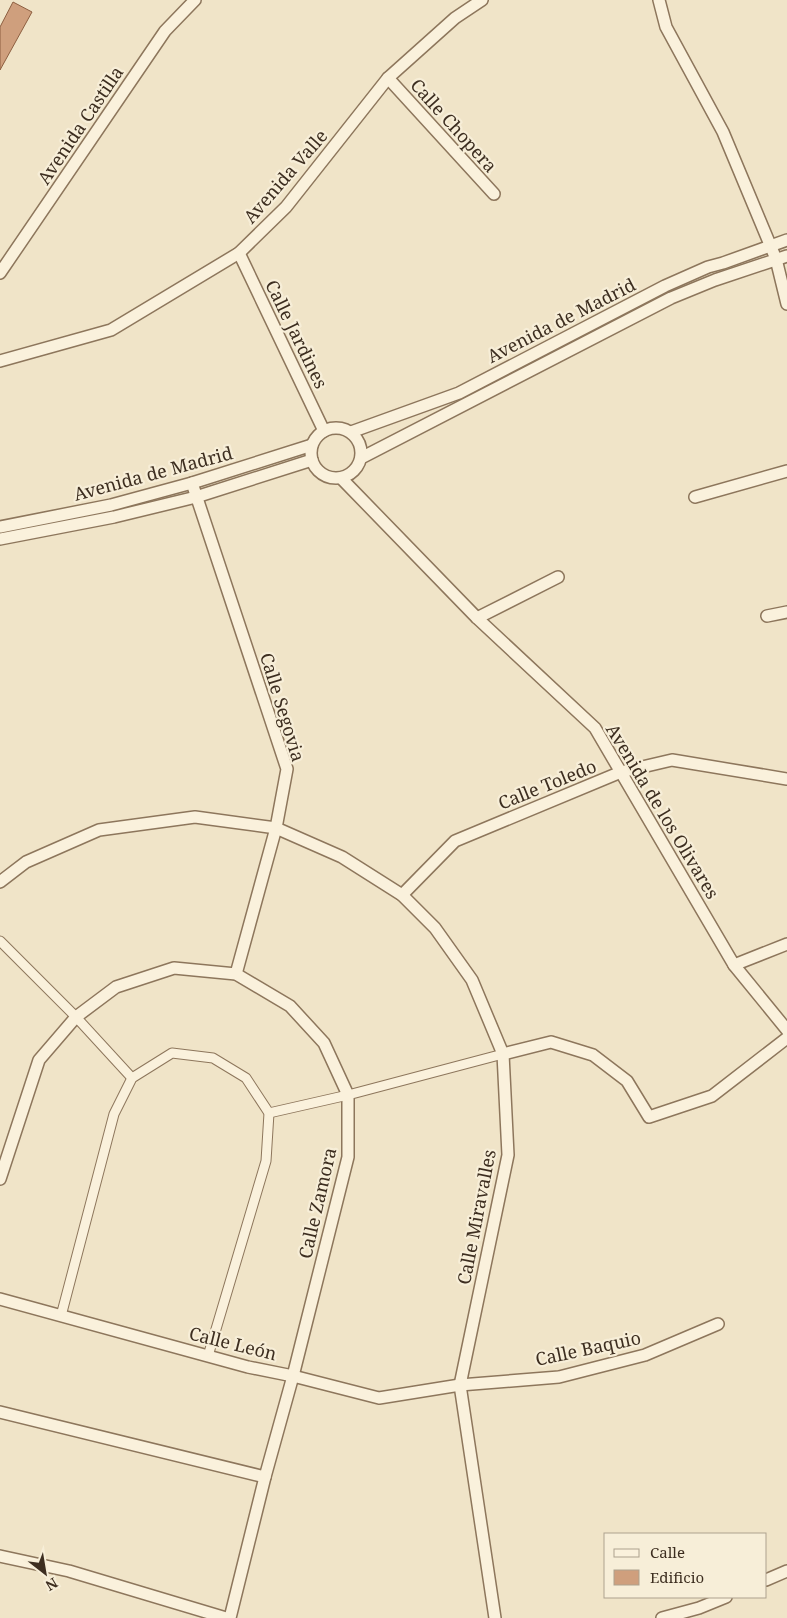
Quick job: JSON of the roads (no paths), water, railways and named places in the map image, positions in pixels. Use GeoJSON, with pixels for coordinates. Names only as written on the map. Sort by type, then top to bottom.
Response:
{"type":"FeatureCollection","features":[{"type":"Feature","properties":{"kind":"street","name":"Avenida Castilla"},"geometry":{"type":"LineString","coordinates":[[0,273],[165,31],[195,0]]}},
{"type":"Feature","properties":{"kind":"street","name":"Avenida Valle"},"geometry":{"type":"LineString","coordinates":[[3,360],[111,330],[239,253],[286,207],[388,78],[455,18],[482,0]]}},
{"type":"Feature","properties":{"kind":"street"},"geometry":{"type":"LineString","coordinates":[[659,0],[666,27],[723,132],[771,246],[781,258],[787,304]]}},
{"type":"Feature","properties":{"kind":"street","name":"Calle Chopera"},"geometry":{"type":"LineString","coordinates":[[388,78],[494,194]]}},
{"type":"Feature","properties":{"kind":"street","name":"Avenida de Madrid"},"geometry":{"type":"LineString","coordinates":[[351,432],[459,393],[665,286],[708,267],[787,240]]}},
{"type":"Feature","properties":{"kind":"street","name":"Calle Jardines"},"geometry":{"type":"LineString","coordinates":[[239,253],[324,431]]}},
{"type":"Feature","properties":{"kind":"street","name":"Avenida de Madrid"},"geometry":{"type":"LineString","coordinates":[[361,458],[671,298],[714,280],[781,258]]}},
{"type":"Feature","properties":{"kind":"street"},"geometry":{"type":"LineString","coordinates":[[338,427],[351,432],[360,443],[361,458],[356,468],[350,474],[341,478],[331,477],[320,472],[312,460],[311,452],[316,438],[324,431],[338,427]]}},
{"type":"Feature","properties":{"kind":"street","name":"Avenida de Madrid"},"geometry":{"type":"LineString","coordinates":[[0,527],[111,505],[192,483],[312,445]]}},
{"type":"Feature","properties":{"kind":"street","name":"Avenida de Madrid"},"geometry":{"type":"LineString","coordinates":[[0,539],[114,517],[196,497],[312,460]]}},
{"type":"Feature","properties":{"kind":"street"},"geometry":{"type":"LineString","coordinates":[[694,497],[787,471]]}},
{"type":"Feature","properties":{"kind":"street","name":"Avenida de los Olivares"},"geometry":{"type":"LineString","coordinates":[[341,478],[477,618],[595,728],[734,965],[787,1030]]}},
{"type":"Feature","properties":{"kind":"street","name":"Calle Segovia"},"geometry":{"type":"LineString","coordinates":[[192,483],[287,769],[276,828],[236,974]]}},
{"type":"Feature","properties":{"kind":"street"},"geometry":{"type":"LineString","coordinates":[[477,618],[558,578]]}},
{"type":"Feature","properties":{"kind":"street"},"geometry":{"type":"LineString","coordinates":[[767,616],[787,612]]}},
{"type":"Feature","properties":{"kind":"street","name":"Calle Toledo"},"geometry":{"type":"LineString","coordinates":[[402,895],[455,841],[620,772],[672,760],[787,779]]}},
{"type":"Feature","properties":{"kind":"street","name":"Calle Miravalles"},"geometry":{"type":"LineString","coordinates":[[0,882],[26,862],[99,830],[195,817],[276,828],[342,857],[402,895],[435,928],[472,980],[503,1054],[508,1155],[460,1385],[495,1618]]}},
{"type":"Feature","properties":{"kind":"street"},"geometry":{"type":"LineString","coordinates":[[0,941],[76,1017],[132,1078]]}},
{"type":"Feature","properties":{"kind":"street"},"geometry":{"type":"LineString","coordinates":[[734,965],[787,944]]}},
{"type":"Feature","properties":{"kind":"street","name":"Calle Zamora"},"geometry":{"type":"LineString","coordinates":[[0,1179],[39,1060],[76,1017],[116,987],[174,968],[236,974],[290,1006],[324,1042],[348,1094],[348,1157],[230,1618]]}},
{"type":"Feature","properties":{"kind":"street"},"geometry":{"type":"LineString","coordinates":[[269,1113],[551,1042],[594,1056],[627,1081],[648,1117],[712,1096],[787,1038]]}},
{"type":"Feature","properties":{"kind":"street"},"geometry":{"type":"LineString","coordinates":[[60,1316],[114,1114],[132,1078],[172,1053],[213,1058],[246,1078],[269,1113],[266,1161],[208,1356]]}},
{"type":"Feature","properties":{"kind":"street","name":"Calle León"},"geometry":{"type":"LineString","coordinates":[[0,1299],[248,1367],[293,1376],[379,1398],[460,1385]]}},
{"type":"Feature","properties":{"kind":"street","name":"Calle Baquio"},"geometry":{"type":"LineString","coordinates":[[460,1385],[559,1376],[645,1355],[718,1324]]}},
{"type":"Feature","properties":{"kind":"street"},"geometry":{"type":"LineString","coordinates":[[0,1412],[265,1477]]}},
{"type":"Feature","properties":{"kind":"street"},"geometry":{"type":"LineString","coordinates":[[0,1556],[69,1571],[226,1618]]}},
{"type":"Feature","properties":{"kind":"street"},"geometry":{"type":"LineString","coordinates":[[767,1580],[787,1571]]}},
{"type":"Feature","properties":{"kind":"street"},"geometry":{"type":"LineString","coordinates":[[662,1618],[699,1608],[724,1598]]}}]}
